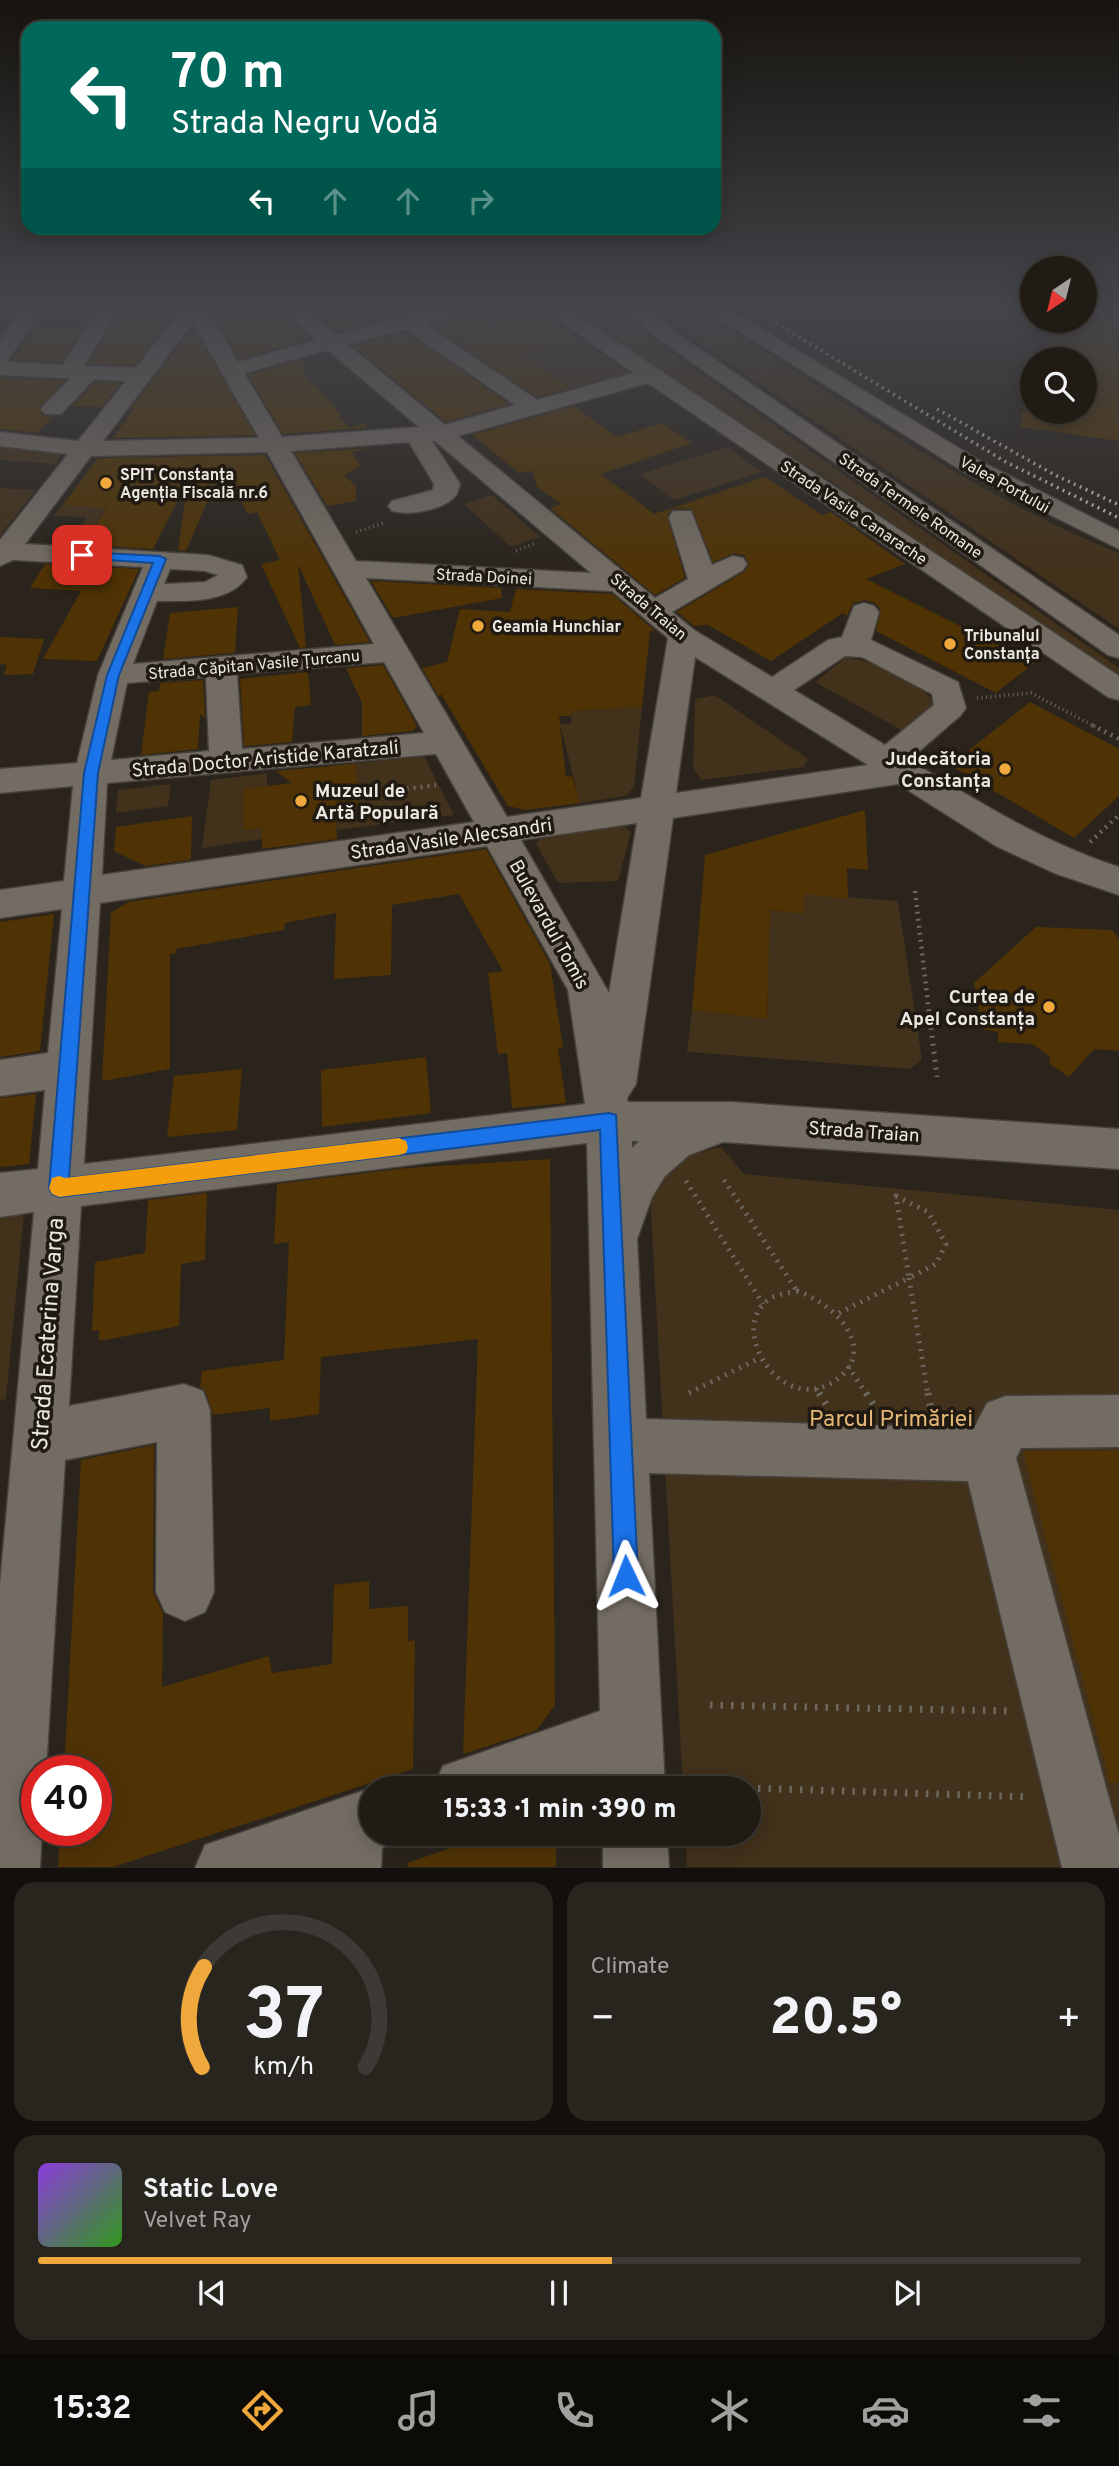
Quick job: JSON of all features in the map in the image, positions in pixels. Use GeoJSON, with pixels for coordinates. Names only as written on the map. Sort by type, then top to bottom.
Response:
{"type":"FeatureCollection","features":[{"type":"Feature","properties":{"kind":"street"},"geometry":{"type":"LineString","coordinates":[[53,409],[61,397]]}},
{"type":"Feature","properties":{"kind":"street"},"geometry":{"type":"LineString","coordinates":[[2,553],[125,397]]}},
{"type":"Feature","properties":{"kind":"street","name":"Bulevardul Tomis"},"geometry":{"type":"LineString","coordinates":[[248,397],[588,989],[609,1121],[632,1760]]}},
{"type":"Feature","properties":{"kind":"street","name":"Strada Traian"},"geometry":{"type":"LineString","coordinates":[[398,397],[682,636],[1009,837],[1067,864],[1119,881]]}},
{"type":"Feature","properties":{"kind":"street"},"geometry":{"type":"LineString","coordinates":[[518,397],[534,408]]}},
{"type":"Feature","properties":{"kind":"street"},"geometry":{"type":"LineString","coordinates":[[0,439],[85,449],[275,444],[416,435],[441,433],[573,397]]}},
{"type":"Feature","properties":{"kind":"street","name":"Strada Vasile Canarache"},"geometry":{"type":"LineString","coordinates":[[685,397],[1119,690]]}},
{"type":"Feature","properties":{"kind":"street","name":"Strada Termele Romane"},"geometry":{"type":"LineString","coordinates":[[756,397],[1119,649]]}},
{"type":"Feature","properties":{"kind":"street","name":"Valea Portului"},"geometry":{"type":"LineString","coordinates":[[858,397],[972,467],[1119,541]]}},
{"type":"Feature","properties":{"kind":"street"},"geometry":{"type":"LineString","coordinates":[[401,506],[429,501],[444,494],[447,484],[416,435]]}},
{"type":"Feature","properties":{"kind":"street"},"geometry":{"type":"LineString","coordinates":[[682,517],[703,581]]}},
{"type":"Feature","properties":{"kind":"street"},"geometry":{"type":"LineString","coordinates":[[2,553],[160,559],[222,565],[232,571],[233,577],[227,583],[215,587],[147,593]]}},
{"type":"Feature","properties":{"kind":"street","name":"Strada Ecaterina Varga"},"geometry":{"type":"LineString","coordinates":[[7,1867],[15,1566],[39,1439],[91,773],[113,675],[160,559]]}},
{"type":"Feature","properties":{"kind":"street"},"geometry":{"type":"LineString","coordinates":[[654,611],[733,564]]}},
{"type":"Feature","properties":{"kind":"street","name":"Strada Doinei"},"geometry":{"type":"LineString","coordinates":[[346,569],[622,583]]}},
{"type":"Feature","properties":{"kind":"street"},"geometry":{"type":"LineString","coordinates":[[854,647],[864,612]]}},
{"type":"Feature","properties":{"kind":"street"},"geometry":{"type":"LineString","coordinates":[[609,1121],[682,636]]}},
{"type":"Feature","properties":{"kind":"street"},"geometry":{"type":"LineString","coordinates":[[772,691],[839,646],[868,648],[947,689],[950,708],[894,767]]}},
{"type":"Feature","properties":{"kind":"street","name":"Strada Căpitan Vasile Țurcanu"},"geometry":{"type":"LineString","coordinates":[[113,675],[394,652]]}},
{"type":"Feature","properties":{"kind":"street"},"geometry":{"type":"LineString","coordinates":[[221,666],[226,760]]}},
{"type":"Feature","properties":{"kind":"street","name":"Strada Doctor Aristide Karatzali"},"geometry":{"type":"LineString","coordinates":[[0,781],[446,742]]}},
{"type":"Feature","properties":{"kind":"street","name":"Strada Vasile Alecsandri"},"geometry":{"type":"LineString","coordinates":[[0,904],[656,809],[894,767]]}},
{"type":"Feature","properties":{"kind":"street"},"geometry":{"type":"LineString","coordinates":[[0,1078],[68,1069]]}},
{"type":"Feature","properties":{"kind":"street","name":"Strada Traian"},"geometry":{"type":"LineString","coordinates":[[0,1195],[609,1121],[732,1122],[1119,1149]]}},
{"type":"Feature","properties":{"kind":"street"},"geometry":{"type":"LineString","coordinates":[[614,1248],[625,1204],[642,1169],[666,1145],[684,1134],[732,1122]]}},
{"type":"Feature","properties":{"kind":"street"},"geometry":{"type":"LineString","coordinates":[[39,1439],[184,1410],[185,1592]]}},
{"type":"Feature","properties":{"kind":"street"},"geometry":{"type":"LineString","coordinates":[[621,1445],[963,1454],[1006,1422],[1119,1421]]}},
{"type":"Feature","properties":{"kind":"street"},"geometry":{"type":"LineString","coordinates":[[963,1454],[1095,1867]]}},
{"type":"Feature","properties":{"kind":"street"},"geometry":{"type":"LineString","coordinates":[[537,1776],[632,1760]]}},
{"type":"Feature","properties":{"kind":"street"},"geometry":{"type":"LineString","coordinates":[[228,1867],[357,1838]]}},
{"type":"Feature","properties":{"kind":"street"},"geometry":{"type":"LineString","coordinates":[[635,1846],[636,1867]]}},
{"type":"Feature","properties":{"kind":"path"},"geometry":{"type":"LineString","coordinates":[[948,700],[1031,693],[1119,739]]}},
{"type":"Feature","properties":{"kind":"path"},"geometry":{"type":"LineString","coordinates":[[358,795],[468,781]]}},
{"type":"Feature","properties":{"kind":"path"},"geometry":{"type":"LineString","coordinates":[[915,891],[937,1077]]}},
{"type":"Feature","properties":{"kind":"path"},"geometry":{"type":"LineString","coordinates":[[724,1180],[797,1291]]}},
{"type":"Feature","properties":{"kind":"path"},"geometry":{"type":"LineString","coordinates":[[686,1181],[763,1304]]}},
{"type":"Feature","properties":{"kind":"path"},"geometry":{"type":"LineString","coordinates":[[839,1313],[909,1277],[936,1264],[946,1244],[938,1221],[919,1204],[895,1196],[909,1277],[963,1454]]}},
{"type":"Feature","properties":{"kind":"path"},"geometry":{"type":"LineString","coordinates":[[784,1292],[813,1294],[839,1313],[848,1327],[851,1353],[848,1366],[830,1385],[816,1389],[784,1383],[770,1373],[760,1358],[753,1328],[763,1304],[784,1292]]}},
{"type":"Feature","properties":{"kind":"path"},"geometry":{"type":"LineString","coordinates":[[689,1393],[760,1358]]}},
{"type":"Feature","properties":{"kind":"path"},"geometry":{"type":"LineString","coordinates":[[710,1705],[1013,1712]]}},
{"type":"Feature","properties":{"kind":"path"},"geometry":{"type":"LineString","coordinates":[[761,1789],[1032,1798]]}},
{"type":"Feature","properties":{"kind":"green space"},"geometry":{"type":"Polygon","coordinates":[[[700,397],[734,397],[1119,668],[1119,678],[829,480],[700,397]]]}},
{"type":"Feature","properties":{"kind":"green space"},"geometry":{"type":"Polygon","coordinates":[[[780,397],[835,397],[956,473],[1064,529],[1119,553],[1119,629],[780,397]]]}},
{"type":"Feature","properties":{"kind":"green space"},"geometry":{"type":"Polygon","coordinates":[[[0,447],[61,454],[56,464],[0,460],[0,447]]]}},
{"type":"Feature","properties":{"kind":"green space"},"geometry":{"type":"Polygon","coordinates":[[[727,447],[762,472],[674,500],[640,474],[727,447]]]}},
{"type":"Feature","properties":{"kind":"green space"},"geometry":{"type":"Polygon","coordinates":[[[0,488],[36,490],[0,535],[0,488]]]}},
{"type":"Feature","properties":{"kind":"green space"},"geometry":{"type":"Polygon","coordinates":[[[492,495],[540,537],[511,547],[464,504],[492,495]]]}},
{"type":"Feature","properties":{"kind":"green space"},"geometry":{"type":"Polygon","coordinates":[[[63,505],[105,508],[82,548],[67,548],[87,517],[53,516],[63,505]]]}},
{"type":"Feature","properties":{"kind":"green space"},"geometry":{"type":"Polygon","coordinates":[[[845,658],[856,659],[895,673],[919,688],[935,704],[903,731],[815,682],[845,658]]]}},
{"type":"Feature","properties":{"kind":"green space"},"geometry":{"type":"Polygon","coordinates":[[[715,695],[808,759],[804,767],[702,780],[693,769],[695,699],[715,695]]]}},
{"type":"Feature","properties":{"kind":"green space"},"geometry":{"type":"Polygon","coordinates":[[[642,707],[634,787],[626,796],[580,803],[560,724],[571,724],[572,711],[642,707]]]}},
{"type":"Feature","properties":{"kind":"green space"},"geometry":{"type":"Polygon","coordinates":[[[424,756],[454,815],[337,830],[336,818],[349,816],[348,808],[358,807],[331,776],[330,766],[424,756]]]}},
{"type":"Feature","properties":{"kind":"green space"},"geometry":{"type":"Polygon","coordinates":[[[267,773],[267,786],[244,789],[262,828],[262,839],[202,848],[211,780],[267,773]]]}},
{"type":"Feature","properties":{"kind":"green space"},"geometry":{"type":"Polygon","coordinates":[[[171,784],[168,806],[116,813],[118,790],[171,784]]]}},
{"type":"Feature","properties":{"kind":"green space"},"geometry":{"type":"Polygon","coordinates":[[[622,825],[631,832],[618,881],[558,883],[536,844],[541,838],[622,825]]]}},
{"type":"Feature","properties":{"kind":"green space"},"geometry":{"type":"Polygon","coordinates":[[[804,894],[898,901],[922,1060],[910,1069],[687,1052],[692,1010],[767,1019],[770,910],[804,914],[804,894]]]}},
{"type":"Feature","properties":{"kind":"green space","name":"Parcul Primăriei"},"geometry":{"type":"Polygon","coordinates":[[[721,1147],[744,1174],[1119,1210],[1119,1867],[687,1867],[686,1846],[761,1846],[761,1776],[682,1776],[650,1195],[676,1159],[721,1147]]]}},
{"type":"Feature","properties":{"kind":"green space"},"geometry":{"type":"Polygon","coordinates":[[[24,1213],[6,1399],[0,1400],[0,1217],[24,1213]]]}},
{"type":"Feature","properties":{"kind":"building"},"geometry":{"type":"Polygon","coordinates":[[[0,397],[48,397],[39,407],[43,416],[52,417],[37,433],[0,429],[0,397]]]}},
{"type":"Feature","properties":{"kind":"building"},"geometry":{"type":"Polygon","coordinates":[[[80,397],[110,397],[102,407],[72,406],[80,397]]]}},
{"type":"Feature","properties":{"kind":"building"},"geometry":{"type":"Polygon","coordinates":[[[139,397],[233,397],[255,435],[113,438],[134,408],[131,408],[139,397]]]}},
{"type":"Feature","properties":{"kind":"building"},"geometry":{"type":"Polygon","coordinates":[[[261,397],[327,397],[349,428],[365,423],[366,428],[283,434],[261,397]]]}},
{"type":"Feature","properties":{"kind":"building"},"geometry":{"type":"Polygon","coordinates":[[[416,397],[499,397],[509,404],[446,422],[416,397]]]}},
{"type":"Feature","properties":{"kind":"building"},"geometry":{"type":"Polygon","coordinates":[[[1097,397],[1119,397],[1119,441],[1021,427],[1021,424],[1097,424],[1097,397]]]}},
{"type":"Feature","properties":{"kind":"building"},"geometry":{"type":"Polygon","coordinates":[[[574,406],[617,437],[662,423],[692,443],[601,474],[654,514],[765,477],[822,515],[831,512],[905,564],[866,579],[1034,663],[996,693],[876,631],[881,610],[875,603],[865,600],[853,603],[847,616],[843,613],[771,661],[708,625],[694,626],[677,612],[744,572],[749,563],[744,555],[734,553],[713,562],[692,509],[673,508],[667,516],[685,578],[655,595],[550,508],[561,504],[537,487],[533,471],[519,473],[472,435],[574,406]]]}},
{"type":"Feature","properties":{"kind":"building"},"geometry":{"type":"Polygon","coordinates":[[[371,448],[352,452],[360,466],[344,475],[356,486],[356,501],[327,506],[295,453],[371,448]]]}},
{"type":"Feature","properties":{"kind":"building"},"geometry":{"type":"Polygon","coordinates":[[[265,455],[370,642],[335,645],[298,564],[306,647],[300,648],[261,564],[280,560],[257,512],[248,514],[222,468],[186,551],[178,550],[188,480],[153,549],[84,545],[106,508],[63,505],[98,458],[265,455]]]}},
{"type":"Feature","properties":{"kind":"building"},"geometry":{"type":"Polygon","coordinates":[[[45,564],[139,569],[97,661],[43,659],[81,591],[30,588],[45,564]]]}},
{"type":"Feature","properties":{"kind":"building"},"geometry":{"type":"Polygon","coordinates":[[[371,581],[501,588],[502,598],[393,618],[371,581]]]}},
{"type":"Feature","properties":{"kind":"building"},"geometry":{"type":"Polygon","coordinates":[[[516,589],[612,594],[655,631],[650,631],[642,707],[572,711],[571,716],[559,716],[566,777],[572,776],[580,803],[526,810],[508,806],[441,694],[439,697],[422,668],[447,662],[460,609],[510,612],[516,589]]]}},
{"type":"Feature","properties":{"kind":"building"},"geometry":{"type":"Polygon","coordinates":[[[238,607],[235,653],[163,659],[170,613],[238,607]]]}},
{"type":"Feature","properties":{"kind":"building"},"geometry":{"type":"Polygon","coordinates":[[[0,637],[44,639],[33,674],[4,675],[7,665],[0,664],[0,637]]]}},
{"type":"Feature","properties":{"kind":"building"},"geometry":{"type":"Polygon","coordinates":[[[383,665],[417,726],[413,731],[362,736],[362,703],[346,668],[383,665]]]}},
{"type":"Feature","properties":{"kind":"building"},"geometry":{"type":"Polygon","coordinates":[[[308,672],[311,705],[295,707],[292,742],[244,746],[240,679],[308,672]]]}},
{"type":"Feature","properties":{"kind":"building"},"geometry":{"type":"Polygon","coordinates":[[[203,680],[205,718],[200,714],[198,749],[141,755],[149,692],[159,691],[160,683],[203,680]]]}},
{"type":"Feature","properties":{"kind":"building","name":"Judecătoria Constanța"},"geometry":{"type":"Polygon","coordinates":[[[1030,702],[1119,749],[1119,796],[1074,838],[950,765],[1030,702]]]}},
{"type":"Feature","properties":{"kind":"building","name":"Muzeul de Artă Populară"},"geometry":{"type":"Polygon","coordinates":[[[355,764],[359,807],[348,808],[349,816],[336,818],[337,839],[262,849],[262,828],[243,830],[244,789],[292,783],[276,771],[355,764]]]}},
{"type":"Feature","properties":{"kind":"building"},"geometry":{"type":"Polygon","coordinates":[[[865,810],[868,870],[847,868],[848,899],[804,894],[804,914],[770,910],[767,1019],[692,1010],[705,855],[865,810]]]}},
{"type":"Feature","properties":{"kind":"building"},"geometry":{"type":"Polygon","coordinates":[[[192,816],[191,860],[145,866],[114,851],[116,827],[192,816]]]}},
{"type":"Feature","properties":{"kind":"building"},"geometry":{"type":"Polygon","coordinates":[[[486,849],[550,964],[563,1047],[558,1048],[566,1103],[512,1108],[507,1053],[498,1054],[488,973],[503,971],[459,894],[392,905],[391,975],[334,979],[336,913],[285,923],[284,930],[176,949],[176,953],[170,954],[170,1069],[102,1081],[111,913],[128,902],[486,849]]]}},
{"type":"Feature","properties":{"kind":"building"},"geometry":{"type":"Polygon","coordinates":[[[54,914],[40,1051],[0,1057],[0,922],[54,914]]]}},
{"type":"Feature","properties":{"kind":"building","name":"Curtea de Apel Constanța"},"geometry":{"type":"Polygon","coordinates":[[[1036,927],[1112,930],[1119,939],[1119,1051],[1094,1049],[1069,1077],[1050,1064],[1049,1056],[1032,1044],[998,1042],[998,1032],[982,1029],[974,983],[1036,927]]]}},
{"type":"Feature","properties":{"kind":"building"},"geometry":{"type":"Polygon","coordinates":[[[426,1057],[431,1113],[322,1127],[321,1070],[426,1057]]]}},
{"type":"Feature","properties":{"kind":"building"},"geometry":{"type":"Polygon","coordinates":[[[242,1069],[237,1130],[167,1137],[174,1076],[242,1069]]]}},
{"type":"Feature","properties":{"kind":"building"},"geometry":{"type":"Polygon","coordinates":[[[36,1094],[29,1164],[0,1167],[0,1098],[36,1094]]]}},
{"type":"Feature","properties":{"kind":"building"},"geometry":{"type":"Polygon","coordinates":[[[550,1159],[555,1705],[537,1730],[463,1754],[478,1339],[321,1357],[319,1414],[270,1421],[270,1408],[213,1415],[205,1390],[200,1387],[202,1371],[284,1360],[289,1242],[274,1244],[277,1184],[407,1168],[550,1159]]]}},
{"type":"Feature","properties":{"kind":"building"},"geometry":{"type":"Polygon","coordinates":[[[207,1193],[205,1260],[181,1264],[179,1326],[99,1341],[99,1330],[92,1331],[95,1262],[145,1253],[148,1200],[207,1193]]]}},
{"type":"Feature","properties":{"kind":"building"},"geometry":{"type":"Polygon","coordinates":[[[154,1445],[153,1592],[163,1613],[162,1687],[269,1656],[272,1673],[332,1664],[334,1585],[369,1581],[369,1609],[408,1606],[408,1641],[415,1640],[413,1769],[392,1776],[359,1776],[359,1787],[113,1867],[58,1867],[59,1846],[112,1846],[112,1755],[65,1755],[81,1460],[154,1445]]]}},
{"type":"Feature","properties":{"kind":"building"},"geometry":{"type":"Polygon","coordinates":[[[1023,1451],[1119,1451],[1119,1782],[1110,1783],[1023,1451]]]}},
{"type":"Feature","properties":{"kind":"building"},"geometry":{"type":"Polygon","coordinates":[[[457,1846],[556,1846],[556,1867],[408,1867],[407,1863],[457,1846]]]}},
{"type":"Feature","properties":{"kind":"railway"},"geometry":{"type":"LineString","coordinates":[[899,397],[1006,462],[1119,518]]}},
{"type":"Feature","properties":{"kind":"railway"},"geometry":{"type":"LineString","coordinates":[[937,409],[1055,475],[1119,505]]}},
{"type":"Feature","properties":{"kind":"slow traffic"},"geometry":{"type":"LineString","coordinates":[[59,1185],[59,1188],[399,1147]]}},
{"type":"Feature","properties":{"kind":"place","name":"SPIT Constanța Agenția Fiscală nr.6"},"geometry":{"type":"Point","coordinates":[106,483]}},
{"type":"Feature","properties":{"kind":"place","name":"Geamia Hunchiar"},"geometry":{"type":"Point","coordinates":[478,626]}},
{"type":"Feature","properties":{"kind":"place","name":"Tribunalul Constanța"},"geometry":{"type":"Point","coordinates":[950,644]}},
{"type":"Feature","properties":{"kind":"place","name":"Judecătoria Constanța"},"geometry":{"type":"Point","coordinates":[1005,769]}},
{"type":"Feature","properties":{"kind":"place","name":"Muzeul de Artă Populară"},"geometry":{"type":"Point","coordinates":[301,801]}},
{"type":"Feature","properties":{"kind":"place","name":"Curtea de Apel Constanța"},"geometry":{"type":"Point","coordinates":[1049,1007]}},
{"type":"Feature","properties":{"kind":"route"},"geometry":{"type":"LineString","coordinates":[[82,555],[160,559],[113,675],[91,773],[59,1188],[609,1121],[626,1576]]}}]}
